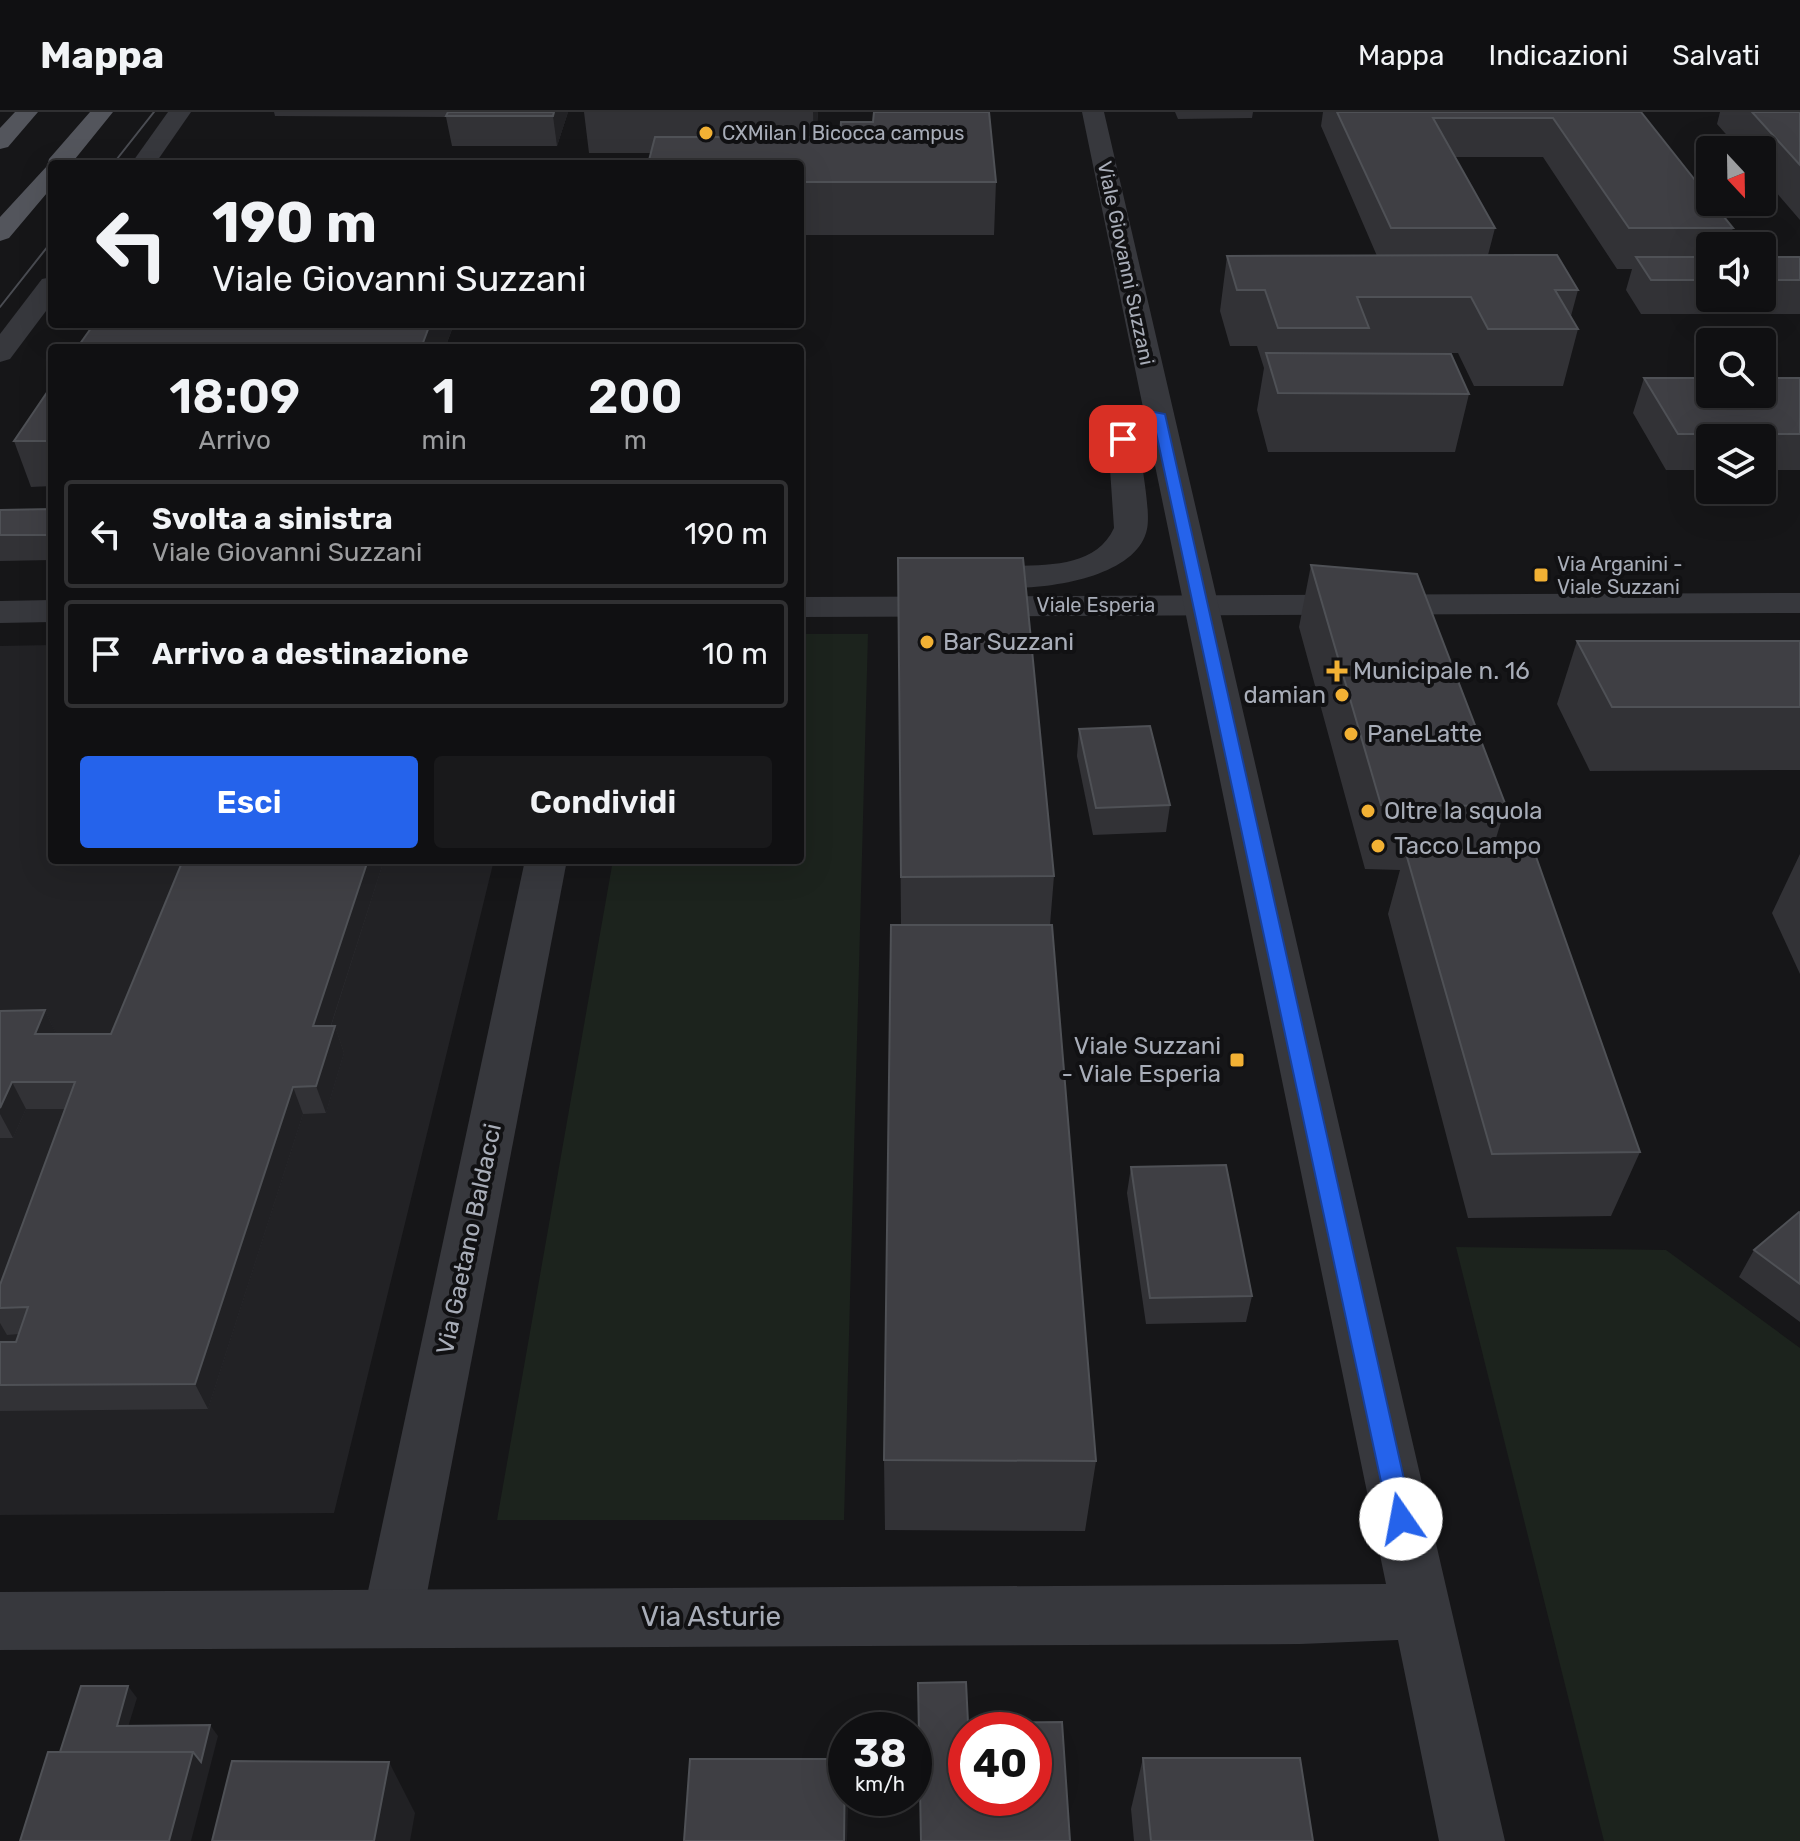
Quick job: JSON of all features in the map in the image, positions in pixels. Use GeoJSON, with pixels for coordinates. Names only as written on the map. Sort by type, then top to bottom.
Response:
{"type":"FeatureCollection","features":[{"type":"Feature","properties":{"kind":"main road"},"geometry":{"type":"LineString","coordinates":[[0,142],[27,112]]}},
{"type":"Feature","properties":{"kind":"main road"},"geometry":{"type":"LineString","coordinates":[[61,160],[102,112]]}},
{"type":"Feature","properties":{"kind":"main road"},"geometry":{"type":"LineString","coordinates":[[0,233],[48,177]]}},
{"type":"Feature","properties":{"kind":"street"},"geometry":{"type":"LineString","coordinates":[[146,160],[180,112]]}},
{"type":"Feature","properties":{"kind":"street","name":"Viale Giovanni Suzzani"},"geometry":{"type":"LineString","coordinates":[[1093,112],[1472,1841]]}},
{"type":"Feature","properties":{"kind":"street"},"geometry":{"type":"LineString","coordinates":[[0,353],[48,290]]}},
{"type":"Feature","properties":{"kind":"street"},"geometry":{"type":"LineString","coordinates":[[804,603],[864,582],[1032,576],[1103,561],[1128,541],[1131,528],[1123,439],[1159,414]]}},
{"type":"Feature","properties":{"kind":"street","name":"Viale Esperia"},"geometry":{"type":"LineString","coordinates":[[804,604],[1800,603]]}},
{"type":"Feature","properties":{"kind":"street"},"geometry":{"type":"LineString","coordinates":[[0,612],[48,611]]}},
{"type":"Feature","properties":{"kind":"street","name":"Via Gaetano Baldacci"},"geometry":{"type":"LineString","coordinates":[[392,1619],[545,864]]}},
{"type":"Feature","properties":{"kind":"street","name":"Via Asturie"},"geometry":{"type":"LineString","coordinates":[[0,1621],[1300,1615],[1422,1611]]}},
{"type":"Feature","properties":{"kind":"shaded area"},"geometry":{"type":"Polygon","coordinates":[[[804,634],[868,634],[844,1520],[497,1520],[612,864],[804,864],[804,634]]]}},
{"type":"Feature","properties":{"kind":"shaded area"},"geometry":{"type":"Polygon","coordinates":[[[48,645],[48,864],[493,864],[334,1513],[0,1515],[0,646],[48,645]]]}},
{"type":"Feature","properties":{"kind":"shaded area"},"geometry":{"type":"Polygon","coordinates":[[[1456,1247],[1666,1250],[1800,1348],[1800,1841],[1604,1841],[1456,1247]]]}},
{"type":"Feature","properties":{"kind":"building"},"geometry":{"type":"Polygon","coordinates":[[[448,112],[554,112],[553,116],[446,116],[448,112]]]}},
{"type":"Feature","properties":{"kind":"building"},"geometry":{"type":"Polygon","coordinates":[[[874,112],[989,112],[996,182],[804,182],[804,160],[649,160],[655,137],[840,137],[841,122],[873,122],[874,112]]]}},
{"type":"Feature","properties":{"kind":"building"},"geometry":{"type":"Polygon","coordinates":[[[1337,112],[1641,112],[1696,181],[1696,216],[1723,216],[1733,228],[1629,228],[1553,118],[1433,118],[1495,228],[1391,228],[1337,112]]]}},
{"type":"Feature","properties":{"kind":"building"},"geometry":{"type":"Polygon","coordinates":[[[1752,112],[1800,112],[1800,165],[1776,136],[1752,112]]]}},
{"type":"Feature","properties":{"kind":"building"},"geometry":{"type":"Polygon","coordinates":[[[1557,255],[1578,290],[1555,290],[1578,329],[1488,329],[1471,297],[1357,297],[1369,328],[1278,328],[1265,290],[1237,290],[1227,256],[1557,255]]]}},
{"type":"Feature","properties":{"kind":"building"},"geometry":{"type":"Polygon","coordinates":[[[1636,257],[1696,257],[1696,280],[1651,280],[1636,257]]]}},
{"type":"Feature","properties":{"kind":"building"},"geometry":{"type":"Polygon","coordinates":[[[1776,257],[1800,257],[1800,280],[1776,280],[1776,257]]]}},
{"type":"Feature","properties":{"kind":"building"},"geometry":{"type":"Polygon","coordinates":[[[91,328],[428,328],[422,344],[80,344],[91,328]]]}},
{"type":"Feature","properties":{"kind":"building"},"geometry":{"type":"Polygon","coordinates":[[[1266,353],[1451,354],[1469,394],[1278,393],[1266,353]]]}},
{"type":"Feature","properties":{"kind":"building"},"geometry":{"type":"Polygon","coordinates":[[[1644,378],[1696,378],[1696,408],[1776,408],[1776,378],[1800,378],[1800,434],[1776,434],[1776,424],[1696,424],[1696,434],[1678,434],[1644,378]]]}},
{"type":"Feature","properties":{"kind":"building"},"geometry":{"type":"Polygon","coordinates":[[[48,391],[48,441],[14,441],[48,391]]]}},
{"type":"Feature","properties":{"kind":"building"},"geometry":{"type":"Polygon","coordinates":[[[48,509],[48,535],[0,535],[0,510],[48,509]]]}},
{"type":"Feature","properties":{"kind":"building"},"geometry":{"type":"Polygon","coordinates":[[[898,558],[1023,558],[1054,876],[901,877],[898,558]]]}},
{"type":"Feature","properties":{"kind":"building"},"geometry":{"type":"Polygon","coordinates":[[[1311,565],[1417,574],[1506,806],[1381,805],[1311,565]]]}},
{"type":"Feature","properties":{"kind":"building"},"geometry":{"type":"Polygon","coordinates":[[[1577,641],[1800,641],[1800,707],[1612,707],[1577,641]]]}},
{"type":"Feature","properties":{"kind":"building"},"geometry":{"type":"Polygon","coordinates":[[[1150,726],[1170,805],[1096,808],[1079,729],[1150,726]]]}},
{"type":"Feature","properties":{"kind":"building"},"geometry":{"type":"Polygon","coordinates":[[[1405,850],[1534,851],[1640,1152],[1492,1154],[1405,850]]]}},
{"type":"Feature","properties":{"kind":"building"},"geometry":{"type":"Polygon","coordinates":[[[181,864],[367,864],[313,1026],[335,1026],[316,1086],[293,1087],[195,1384],[0,1385],[0,1342],[16,1342],[28,1307],[0,1308],[0,1285],[75,1082],[12,1082],[0,1108],[0,1011],[45,1010],[35,1034],[111,1034],[181,864]]]}},
{"type":"Feature","properties":{"kind":"building"},"geometry":{"type":"Polygon","coordinates":[[[891,925],[1052,925],[1096,1461],[884,1460],[891,925]]]}},
{"type":"Feature","properties":{"kind":"building"},"geometry":{"type":"Polygon","coordinates":[[[1226,1165],[1252,1296],[1150,1298],[1131,1167],[1226,1165]]]}},
{"type":"Feature","properties":{"kind":"building"},"geometry":{"type":"Polygon","coordinates":[[[1800,1213],[1800,1284],[1754,1250],[1800,1213]]]}},
{"type":"Feature","properties":{"kind":"building"},"geometry":{"type":"Polygon","coordinates":[[[966,1682],[967,1712],[948,1712],[948,1816],[1052,1816],[1052,1722],[1062,1722],[1070,1841],[921,1841],[921,1816],[932,1816],[932,1712],[919,1712],[918,1683],[966,1682]]]}},
{"type":"Feature","properties":{"kind":"building"},"geometry":{"type":"Polygon","coordinates":[[[81,1686],[128,1686],[117,1726],[210,1725],[201,1762],[193,1752],[60,1752],[81,1686]]]}},
{"type":"Feature","properties":{"kind":"building"},"geometry":{"type":"Polygon","coordinates":[[[48,1752],[193,1752],[169,1841],[20,1841],[48,1752]]]}},
{"type":"Feature","properties":{"kind":"building"},"geometry":{"type":"Polygon","coordinates":[[[1143,1758],[1300,1758],[1313,1841],[1151,1841],[1143,1758]]]}},
{"type":"Feature","properties":{"kind":"building"},"geometry":{"type":"Polygon","coordinates":[[[690,1759],[828,1759],[828,1816],[844,1816],[844,1841],[684,1841],[690,1759]]]}},
{"type":"Feature","properties":{"kind":"building"},"geometry":{"type":"Polygon","coordinates":[[[232,1761],[389,1762],[374,1841],[212,1841],[232,1761]]]}},
{"type":"Feature","properties":{"kind":"tram line"},"geometry":{"type":"LineString","coordinates":[[116,160],[154,112]]}},
{"type":"Feature","properties":{"kind":"tram line"},"geometry":{"type":"LineString","coordinates":[[0,307],[48,246]]}},
{"type":"Feature","properties":{"kind":"place","name":"CXMilan I Bicocca campus"},"geometry":{"type":"Point","coordinates":[706,133]}},
{"type":"Feature","properties":{"kind":"place","name":"Via Arganini - Viale Suzzani"},"geometry":{"type":"Point","coordinates":[1541,575]}},
{"type":"Feature","properties":{"kind":"place","name":"Bar Suzzani"},"geometry":{"type":"Point","coordinates":[927,642]}},
{"type":"Feature","properties":{"kind":"place","name":"Municipale n. 16"},"geometry":{"type":"Point","coordinates":[1337,671]}},
{"type":"Feature","properties":{"kind":"place","name":"damian"},"geometry":{"type":"Point","coordinates":[1342,695]}},
{"type":"Feature","properties":{"kind":"place","name":"PaneLatte"},"geometry":{"type":"Point","coordinates":[1351,734]}},
{"type":"Feature","properties":{"kind":"place","name":"Oltre la squola"},"geometry":{"type":"Point","coordinates":[1368,811]}},
{"type":"Feature","properties":{"kind":"place","name":"Tacco Lampo"},"geometry":{"type":"Point","coordinates":[1378,846]}},
{"type":"Feature","properties":{"kind":"place","name":"Viale Suzzani - Viale Esperia"},"geometry":{"type":"Point","coordinates":[1237,1060]}},
{"type":"Feature","properties":{"kind":"route"},"geometry":{"type":"LineString","coordinates":[[1123,439],[1159,414],[1401,1519]]}}]}
